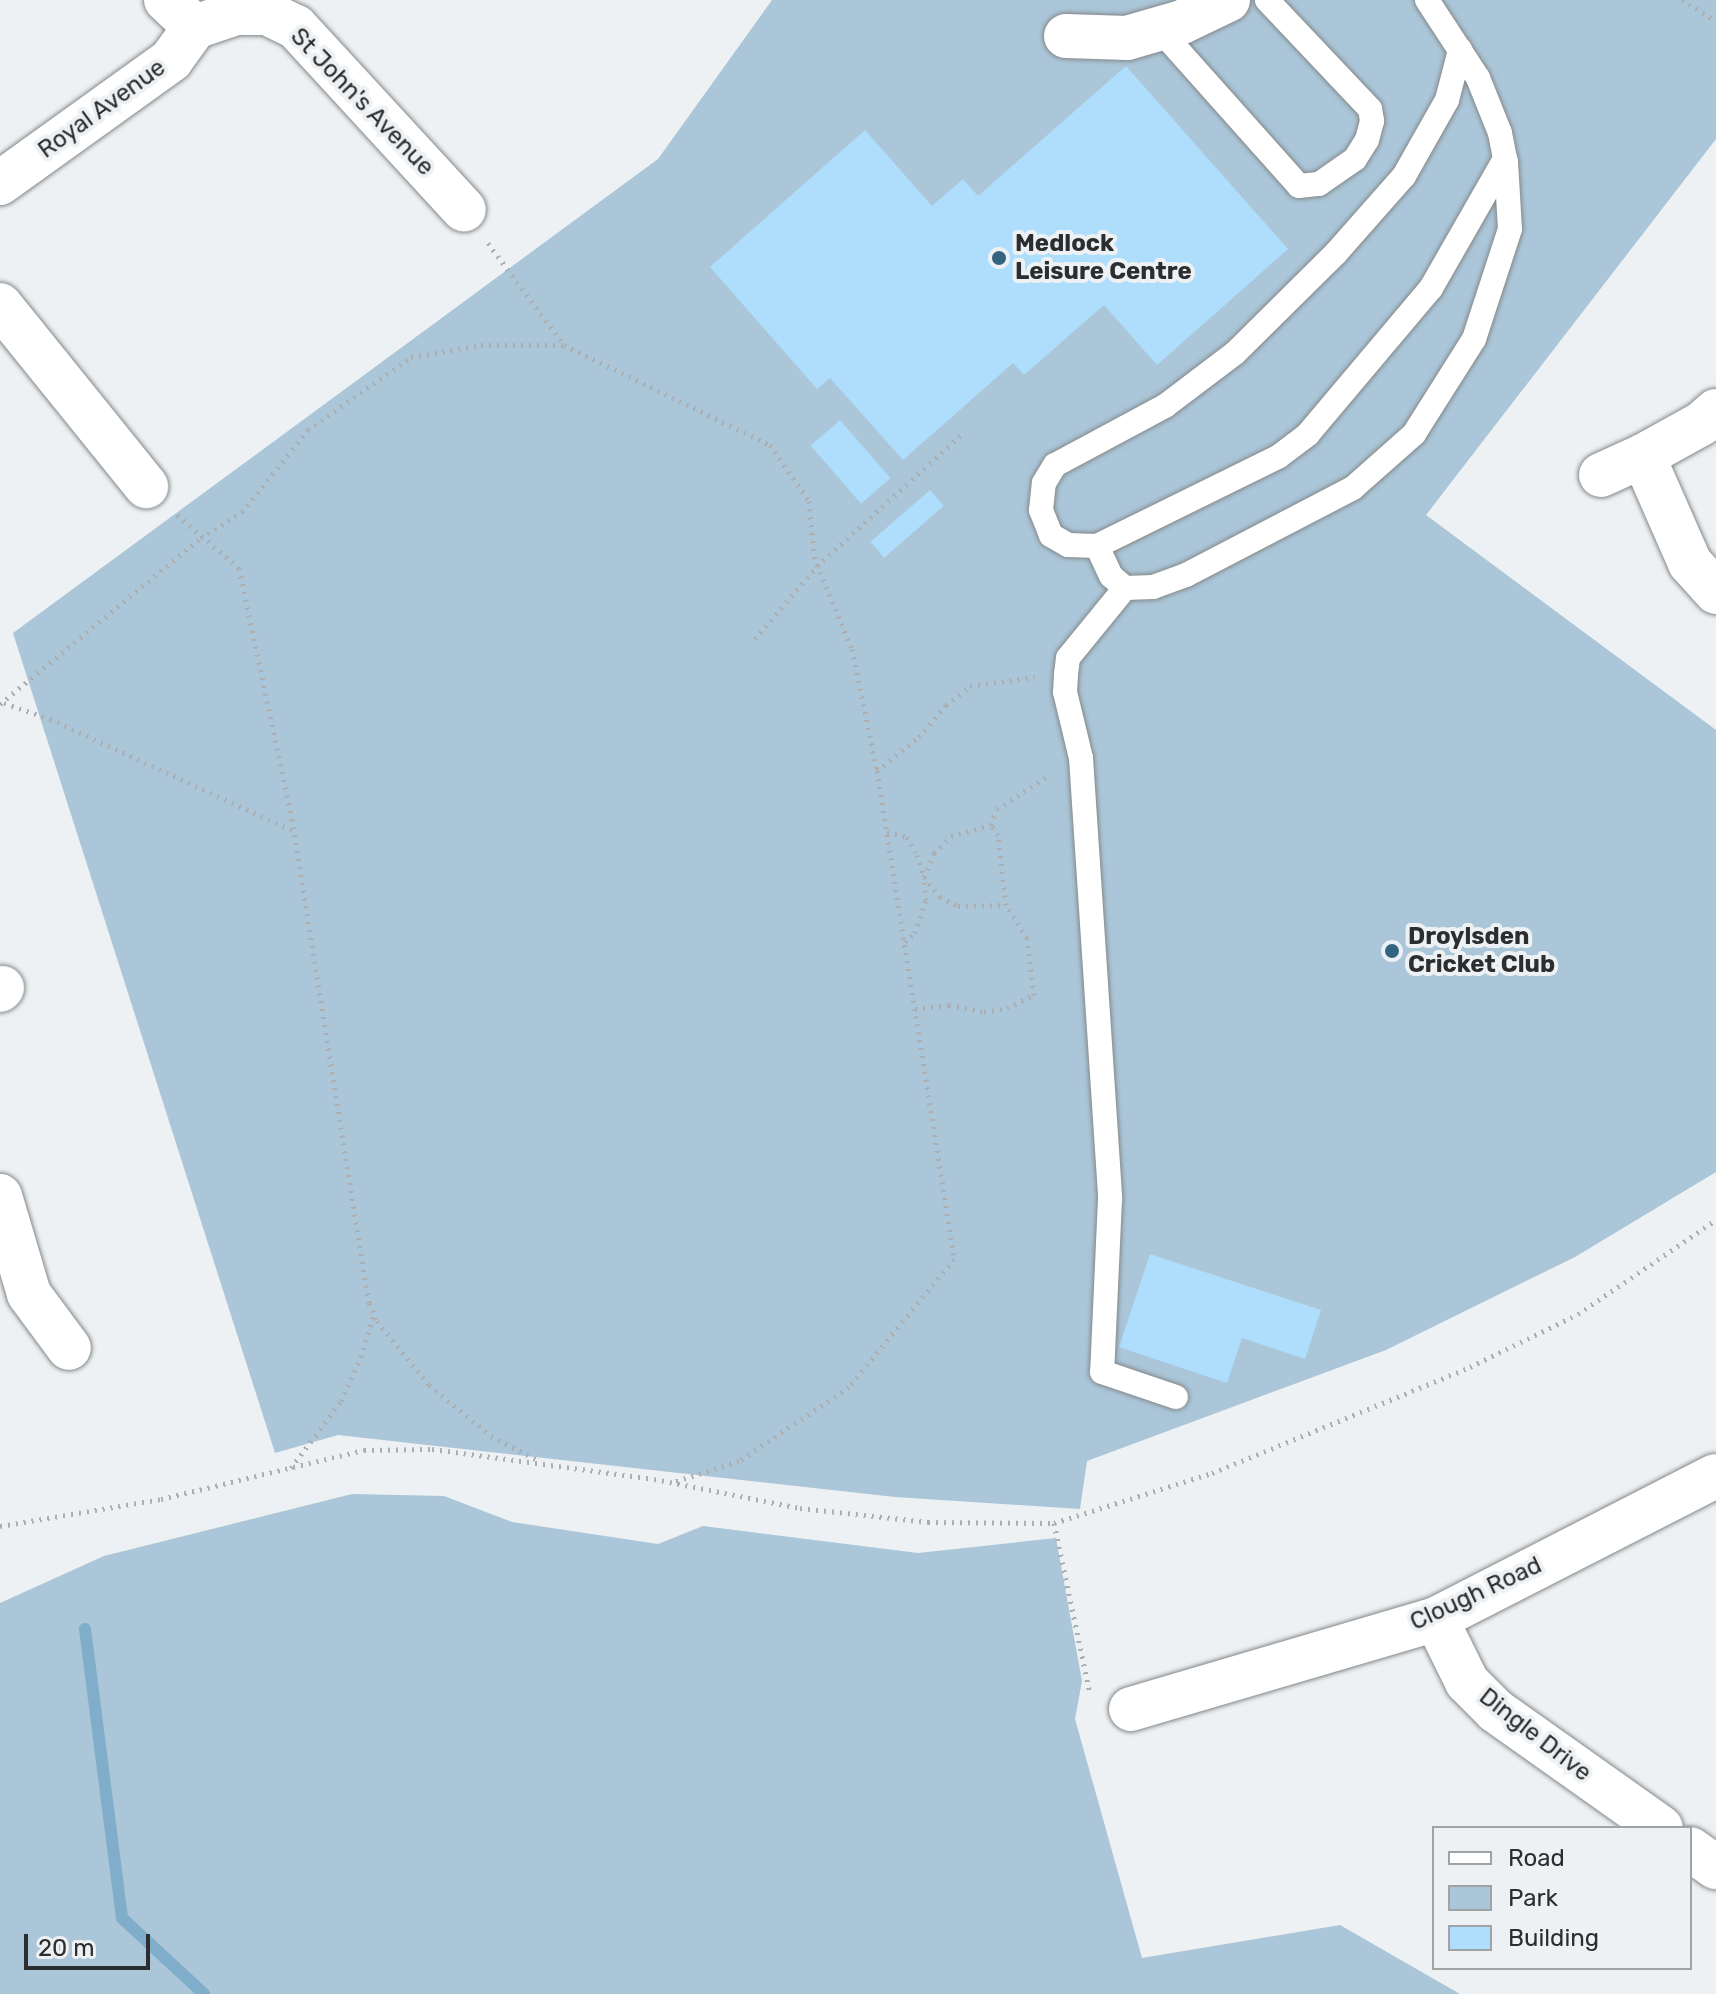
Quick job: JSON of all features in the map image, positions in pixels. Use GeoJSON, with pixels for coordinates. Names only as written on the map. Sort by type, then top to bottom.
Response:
{"type":"FeatureCollection","features":[{"type":"Feature","properties":{"kind":"street"},"geometry":{"type":"LineString","coordinates":[[1066,36],[1127,38],[1160,30],[1228,0]]}},
{"type":"Feature","properties":{"kind":"street","name":"Royal Avenue"},"geometry":{"type":"LineString","coordinates":[[0,183],[171,60],[181,13]]}},
{"type":"Feature","properties":{"kind":"street","name":"St John's Avenue"},"geometry":{"type":"LineString","coordinates":[[181,13],[267,13],[296,27],[464,210]]}},
{"type":"Feature","properties":{"kind":"street"},"geometry":{"type":"LineString","coordinates":[[0,305],[146,486]]}},
{"type":"Feature","properties":{"kind":"street"},"geometry":{"type":"LineString","coordinates":[[1601,475],[1701,424],[1716,411]]}},
{"type":"Feature","properties":{"kind":"street"},"geometry":{"type":"LineString","coordinates":[[1643,456],[1690,563],[1716,592]]}},
{"type":"Feature","properties":{"kind":"street"},"geometry":{"type":"LineString","coordinates":[[0,1196],[15,1299],[69,1348]]}},
{"type":"Feature","properties":{"kind":"street","name":"Clough Road"},"geometry":{"type":"LineString","coordinates":[[1131,1709],[1436,1619],[1716,1476]]}},
{"type":"Feature","properties":{"kind":"street","name":"Dingle Drive"},"geometry":{"type":"LineString","coordinates":[[1436,1619],[1467,1682],[1496,1711],[1658,1826]]}},
{"type":"Feature","properties":{"kind":"street"},"geometry":{"type":"LineString","coordinates":[[1692,1850],[1716,1867]]}},
{"type":"Feature","properties":{"kind":"lane"},"geometry":{"type":"LineString","coordinates":[[1160,30],[1299,186],[1319,184],[1355,159],[1367,140],[1372,121],[1370,109],[1267,0]]}},
{"type":"Feature","properties":{"kind":"lane"},"geometry":{"type":"LineString","coordinates":[[1097,546],[1111,576],[1125,588],[1153,587],[1186,575],[1353,488],[1414,434],[1474,339],[1500,270],[1510,229],[1505,159],[1500,133],[1478,78],[1427,0]]}},
{"type":"Feature","properties":{"kind":"lane"},"geometry":{"type":"LineString","coordinates":[[1460,50],[1447,100],[1404,176],[1336,253],[1223,362],[1165,406],[1055,465],[1044,483],[1041,510],[1051,535],[1068,545],[1097,546],[1278,457],[1308,434],[1431,288],[1505,159]]}},
{"type":"Feature","properties":{"kind":"lane"},"geometry":{"type":"LineString","coordinates":[[1125,588],[1068,658],[1065,692],[1081,758],[1110,1199],[1102,1372],[1176,1397]]}},
{"type":"Feature","properties":{"kind":"path"},"geometry":{"type":"LineString","coordinates":[[1682,0],[1716,21]]}},
{"type":"Feature","properties":{"kind":"path"},"geometry":{"type":"LineString","coordinates":[[464,210],[564,345]]}},
{"type":"Feature","properties":{"kind":"path"},"geometry":{"type":"LineString","coordinates":[[2,704],[201,538],[242,512],[308,430],[411,357],[481,345],[564,345],[770,445],[809,501],[817,566],[852,649],[877,771],[954,1259],[849,1387],[739,1461],[672,1482]]}},
{"type":"Feature","properties":{"kind":"path"},"geometry":{"type":"LineString","coordinates":[[755,639],[817,566],[961,435]]}},
{"type":"Feature","properties":{"kind":"path"},"geometry":{"type":"LineString","coordinates":[[146,486],[201,538],[239,568],[294,831],[366,1288],[374,1314],[429,1385],[491,1436],[541,1462]]}},
{"type":"Feature","properties":{"kind":"path"},"geometry":{"type":"LineString","coordinates":[[877,771],[919,737],[946,705],[970,686],[1066,674]]}},
{"type":"Feature","properties":{"kind":"path"},"geometry":{"type":"LineString","coordinates":[[2,704],[50,719],[294,831]]}},
{"type":"Feature","properties":{"kind":"path"},"geometry":{"type":"LineString","coordinates":[[991,825],[997,809],[1081,758]]}},
{"type":"Feature","properties":{"kind":"path"},"geometry":{"type":"LineString","coordinates":[[924,877],[934,853],[951,836],[991,825]]}},
{"type":"Feature","properties":{"kind":"path"},"geometry":{"type":"LineString","coordinates":[[915,1009],[949,1005],[984,1012],[1007,1008],[1034,995],[1027,938],[1006,905],[998,835],[991,825]]}},
{"type":"Feature","properties":{"kind":"path"},"geometry":{"type":"LineString","coordinates":[[887,832],[907,837],[924,877],[926,900],[915,933],[904,942]]}},
{"type":"Feature","properties":{"kind":"path"},"geometry":{"type":"LineString","coordinates":[[924,877],[940,897],[958,906],[1006,905]]}},
{"type":"Feature","properties":{"kind":"path"},"geometry":{"type":"LineString","coordinates":[[0,1526],[161,1499],[364,1450],[432,1449],[672,1482],[800,1508],[928,1522],[1054,1523],[1212,1473],[1455,1374],[1578,1314],[1716,1220]]}},
{"type":"Feature","properties":{"kind":"path"},"geometry":{"type":"LineString","coordinates":[[291,1469],[341,1401],[361,1357],[374,1314]]}},
{"type":"Feature","properties":{"kind":"path"},"geometry":{"type":"LineString","coordinates":[[1054,1523],[1092,1702],[1131,1709]]}},
{"type":"Feature","properties":{"kind":"green space"},"geometry":{"type":"Polygon","coordinates":[[[772,0],[1716,0],[1716,139],[1426,515],[1716,730],[1716,1172],[1575,1257],[1386,1350],[1087,1461],[1080,1509],[895,1497],[338,1435],[275,1453],[13,633],[658,159],[772,0]]]}},
{"type":"Feature","properties":{"kind":"green space"},"geometry":{"type":"Polygon","coordinates":[[[352,1494],[444,1496],[512,1522],[658,1544],[703,1526],[918,1553],[1056,1538],[1082,1681],[1075,1719],[1142,1958],[1340,1925],[1460,1994],[0,1994],[0,1603],[104,1556],[352,1494]]]}},
{"type":"Feature","properties":{"kind":"building","name":"Medlock Leisure Centre"},"geometry":{"type":"Polygon","coordinates":[[[1126,66],[1288,249],[1157,365],[1104,305],[1024,375],[1013,363],[903,460],[830,378],[817,389],[710,267],[865,130],[932,206],[963,179],[978,196],[1126,66]]]}},
{"type":"Feature","properties":{"kind":"building"},"geometry":{"type":"Polygon","coordinates":[[[840,420],[891,478],[861,504],[811,446],[840,420]]]}},
{"type":"Feature","properties":{"kind":"building"},"geometry":{"type":"Polygon","coordinates":[[[930,490],[944,506],[884,558],[870,542],[930,490]]]}},
{"type":"Feature","properties":{"kind":"building"},"geometry":{"type":"Polygon","coordinates":[[[1150,1254],[1321,1310],[1305,1359],[1242,1338],[1227,1383],[1119,1347],[1150,1254]]]}},
{"type":"Feature","properties":{"kind":"waterway"},"geometry":{"type":"LineString","coordinates":[[85,1629],[122,1918],[204,1994]]}},
{"type":"Feature","properties":{"kind":"place","name":"Medlock Leisure Centre"},"geometry":{"type":"Point","coordinates":[999,258]}},
{"type":"Feature","properties":{"kind":"place","name":"Droylsden Cricket Club"},"geometry":{"type":"Point","coordinates":[1392,951]}}]}
